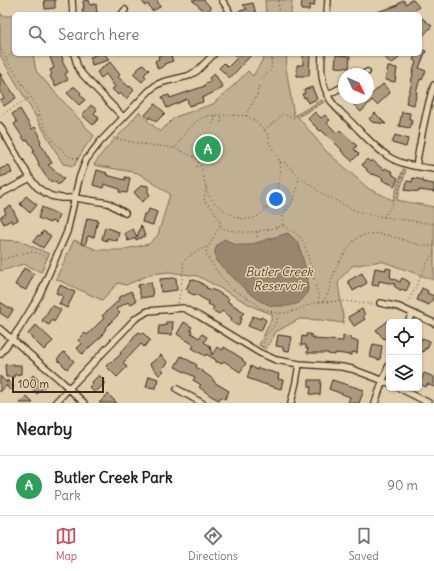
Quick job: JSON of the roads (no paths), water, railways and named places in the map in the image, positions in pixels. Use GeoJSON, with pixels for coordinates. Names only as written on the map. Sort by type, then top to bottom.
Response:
{"type":"FeatureCollection","features":[{"type":"Feature","properties":{"kind":"street"},"geometry":{"type":"LineString","coordinates":[[72,0],[73,12]]}},
{"type":"Feature","properties":{"kind":"street"},"geometry":{"type":"LineString","coordinates":[[222,0],[229,12]]}},
{"type":"Feature","properties":{"kind":"street"},"geometry":{"type":"LineString","coordinates":[[327,12],[328,0]]}},
{"type":"Feature","properties":{"kind":"street"},"geometry":{"type":"LineString","coordinates":[[75,56],[78,68],[83,75],[123,117]]}},
{"type":"Feature","properties":{"kind":"street"},"geometry":{"type":"LineString","coordinates":[[0,354],[19,329],[34,305],[54,262],[67,232],[79,179],[86,160],[123,117],[156,85],[188,76],[197,71],[212,56]]}},
{"type":"Feature","properties":{"kind":"street"},"geometry":{"type":"LineString","coordinates":[[322,56],[322,77],[328,96],[337,108],[378,148],[390,157],[406,164],[434,169]]}},
{"type":"Feature","properties":{"kind":"street"},"geometry":{"type":"LineString","coordinates":[[416,166],[423,124],[434,85]]}},
{"type":"Feature","properties":{"kind":"street"},"geometry":{"type":"LineString","coordinates":[[328,96],[338,90]]}},
{"type":"Feature","properties":{"kind":"street"},"geometry":{"type":"LineString","coordinates":[[0,126],[30,178],[37,187],[44,192],[61,198],[75,198],[108,203],[125,213]]}},
{"type":"Feature","properties":{"kind":"street"},"geometry":{"type":"LineString","coordinates":[[0,194],[30,178]]}},
{"type":"Feature","properties":{"kind":"street"},"geometry":{"type":"LineString","coordinates":[[380,303],[399,307],[434,323]]}},
{"type":"Feature","properties":{"kind":"street"},"geometry":{"type":"LineString","coordinates":[[55,403],[135,319],[148,311],[174,308],[183,308],[199,316],[260,353],[276,360],[299,364],[342,367],[352,369],[386,382]]}},
{"type":"Feature","properties":{"kind":"street"},"geometry":{"type":"LineString","coordinates":[[409,319],[412,312]]}},
{"type":"Feature","properties":{"kind":"street"},"geometry":{"type":"LineString","coordinates":[[0,329],[69,388],[84,403]]}},
{"type":"Feature","properties":{"kind":"street"},"geometry":{"type":"LineString","coordinates":[[291,403],[299,364]]}},
{"type":"Feature","properties":{"kind":"street"},"geometry":{"type":"LineString","coordinates":[[375,403],[386,372]]}},
{"type":"Feature","properties":{"kind":"street"},"geometry":{"type":"LineString","coordinates":[[177,389],[202,403]]}},
{"type":"Feature","properties":{"kind":"street"},"geometry":{"type":"LineString","coordinates":[[405,391],[429,403]]}},
{"type":"Feature","properties":{"kind":"water","name":"Butler Creek Reservoir"},"geometry":{"type":"Polygon","coordinates":[[[288,233],[299,244],[308,279],[308,289],[306,295],[299,303],[288,306],[272,306],[260,301],[247,291],[216,261],[215,251],[217,245],[224,239],[237,245],[249,245],[288,233]]]}},
{"type":"Feature","properties":{"kind":"place","name":"Butler Creek Park"},"geometry":{"type":"Point","coordinates":[208,149]}}]}
